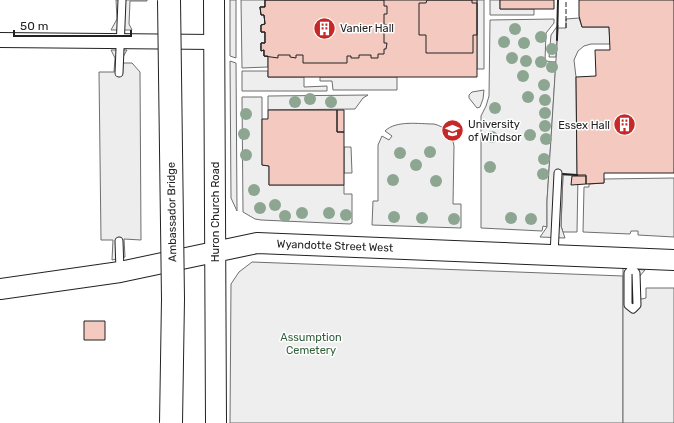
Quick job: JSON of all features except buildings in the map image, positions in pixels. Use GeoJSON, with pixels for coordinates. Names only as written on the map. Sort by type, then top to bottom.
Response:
{"type":"FeatureCollection","features":[{"type":"Feature","properties":{"kind":"highway","name":"Ambassador Bridge"},"geometry":{"type":"LineString","coordinates":[[169,0],[173,300],[171,423]]}},
{"type":"Feature","properties":{"kind":"main road","name":"Huron Church Road"},"geometry":{"type":"LineString","coordinates":[[214,0],[216,423]]}},
{"type":"Feature","properties":{"kind":"main road","name":"Wyandotte Street West"},"geometry":{"type":"LineString","coordinates":[[0,289],[120,272],[257,243],[554,255],[632,263],[674,260]]}},
{"type":"Feature","properties":{"kind":"street"},"geometry":{"type":"LineString","coordinates":[[0,40],[214,42]]}},
{"type":"Feature","properties":{"kind":"lane"},"geometry":{"type":"LineString","coordinates":[[119,73],[122,0]]}},
{"type":"Feature","properties":{"kind":"lane"},"geometry":{"type":"LineString","coordinates":[[554,255],[558,173]]}},
{"type":"Feature","properties":{"kind":"lane"},"geometry":{"type":"LineString","coordinates":[[119,241],[120,272]]}},
{"type":"Feature","properties":{"kind":"lane"},"geometry":{"type":"LineString","coordinates":[[632,263],[636,274],[637,304],[633,309],[628,305],[628,273],[632,263]]}},
{"type":"Feature","properties":{"kind":"green space"},"geometry":{"type":"Polygon","coordinates":[[[230,0],[236,0],[236,58],[230,56],[230,0]]]}},
{"type":"Feature","properties":{"kind":"green space"},"geometry":{"type":"Polygon","coordinates":[[[241,0],[265,0],[265,7],[260,7],[261,14],[264,15],[265,24],[261,25],[261,32],[265,32],[265,43],[261,43],[261,50],[264,50],[264,56],[268,56],[268,67],[242,68],[241,0]]]}},
{"type":"Feature","properties":{"kind":"green space"},"geometry":{"type":"Polygon","coordinates":[[[477,0],[484,0],[484,69],[477,69],[477,0]]]}},
{"type":"Feature","properties":{"kind":"green space"},"geometry":{"type":"Polygon","coordinates":[[[490,0],[500,0],[500,9],[534,9],[534,15],[490,15],[490,0]]]}},
{"type":"Feature","properties":{"kind":"green space"},"geometry":{"type":"Polygon","coordinates":[[[554,19],[554,23],[546,33],[545,61],[556,62],[547,201],[547,227],[543,226],[542,231],[481,228],[481,116],[489,96],[490,20],[554,19]]]}},
{"type":"Feature","properties":{"kind":"green space"},"geometry":{"type":"Polygon","coordinates":[[[558,25],[556,57],[549,57],[551,35],[558,25]]]}},
{"type":"Feature","properties":{"kind":"green space"},"geometry":{"type":"Polygon","coordinates":[[[230,61],[236,63],[237,211],[231,198],[230,61]]]}},
{"type":"Feature","properties":{"kind":"green space"},"geometry":{"type":"Polygon","coordinates":[[[242,71],[268,71],[268,77],[304,77],[304,87],[327,86],[327,91],[242,91],[242,71]]]}},
{"type":"Feature","properties":{"kind":"green space"},"geometry":{"type":"Polygon","coordinates":[[[320,77],[397,77],[397,90],[333,90],[332,81],[320,81],[320,77]]]}},
{"type":"Feature","properties":{"kind":"green space"},"geometry":{"type":"Polygon","coordinates":[[[484,90],[480,107],[477,108],[469,98],[469,95],[472,92],[484,90]]]}},
{"type":"Feature","properties":{"kind":"green space"},"geometry":{"type":"Polygon","coordinates":[[[368,95],[363,98],[355,109],[268,110],[268,96],[368,95]]]}},
{"type":"Feature","properties":{"kind":"green space"},"geometry":{"type":"Polygon","coordinates":[[[242,97],[262,97],[262,165],[269,166],[269,185],[344,185],[344,194],[352,194],[352,223],[261,220],[255,219],[243,212],[242,97]]]}},
{"type":"Feature","properties":{"kind":"green space"},"geometry":{"type":"Polygon","coordinates":[[[401,124],[434,124],[445,129],[453,142],[453,204],[461,204],[461,228],[372,225],[373,201],[378,201],[378,145],[382,136],[389,140],[392,136],[385,131],[395,125],[401,124]]]}},
{"type":"Feature","properties":{"kind":"green space"},"geometry":{"type":"Polygon","coordinates":[[[344,147],[351,147],[352,173],[344,173],[344,147]]]}},
{"type":"Feature","properties":{"kind":"green space"},"geometry":{"type":"Polygon","coordinates":[[[563,174],[578,175],[577,232],[563,232],[561,226],[563,174]]]}},
{"type":"Feature","properties":{"kind":"green space"},"geometry":{"type":"Polygon","coordinates":[[[674,178],[674,237],[638,235],[638,231],[631,231],[630,234],[583,232],[584,187],[589,187],[589,184],[604,183],[604,179],[674,178]]]}},
{"type":"Feature","properties":{"kind":"green space","name":"Assumption Cemetery"},"geometry":{"type":"Polygon","coordinates":[[[252,262],[623,276],[623,423],[230,423],[231,284],[239,272],[252,262]]]}},
{"type":"Feature","properties":{"kind":"shaded area"},"geometry":{"type":"Polygon","coordinates":[[[116,0],[147,0],[130,1],[129,24],[132,30],[111,30],[117,19],[116,0]]]}},
{"type":"Feature","properties":{"kind":"shaded area"},"geometry":{"type":"Polygon","coordinates":[[[579,18],[582,27],[609,27],[610,44],[591,44],[584,46],[578,51],[574,60],[576,77],[577,175],[563,175],[561,226],[565,238],[540,237],[547,227],[547,201],[558,28],[566,28],[566,19],[579,18]]]}},
{"type":"Feature","properties":{"kind":"shaded area"},"geometry":{"type":"Polygon","coordinates":[[[111,50],[127,50],[123,57],[123,63],[132,63],[140,72],[141,240],[124,239],[125,257],[112,260],[113,240],[101,240],[99,72],[114,72],[115,58],[111,50]]]}},
{"type":"Feature","properties":{"kind":"shaded area"},"geometry":{"type":"Polygon","coordinates":[[[623,268],[645,270],[639,277],[640,298],[642,299],[646,298],[646,288],[674,288],[674,423],[623,423],[623,268]]]}},
{"type":"Feature","properties":{"kind":"fence"},"geometry":{"type":"LineString","coordinates":[[566,0],[566,28]]}},
{"type":"Feature","properties":{"kind":"wall"},"geometry":{"type":"LineString","coordinates":[[557,40],[558,0]]}},
{"type":"Feature","properties":{"kind":"wall"},"geometry":{"type":"LineString","coordinates":[[563,174],[577,175]]}},
{"type":"Feature","properties":{"kind":"place","name":"Vanier Hall"},"geometry":{"type":"Point","coordinates":[324,28]}},
{"type":"Feature","properties":{"kind":"place","name":"Essex Hall"},"geometry":{"type":"Point","coordinates":[625,125]}},
{"type":"Feature","properties":{"kind":"place","name":"University of Windsor"},"geometry":{"type":"Point","coordinates":[452,130]}}]}
